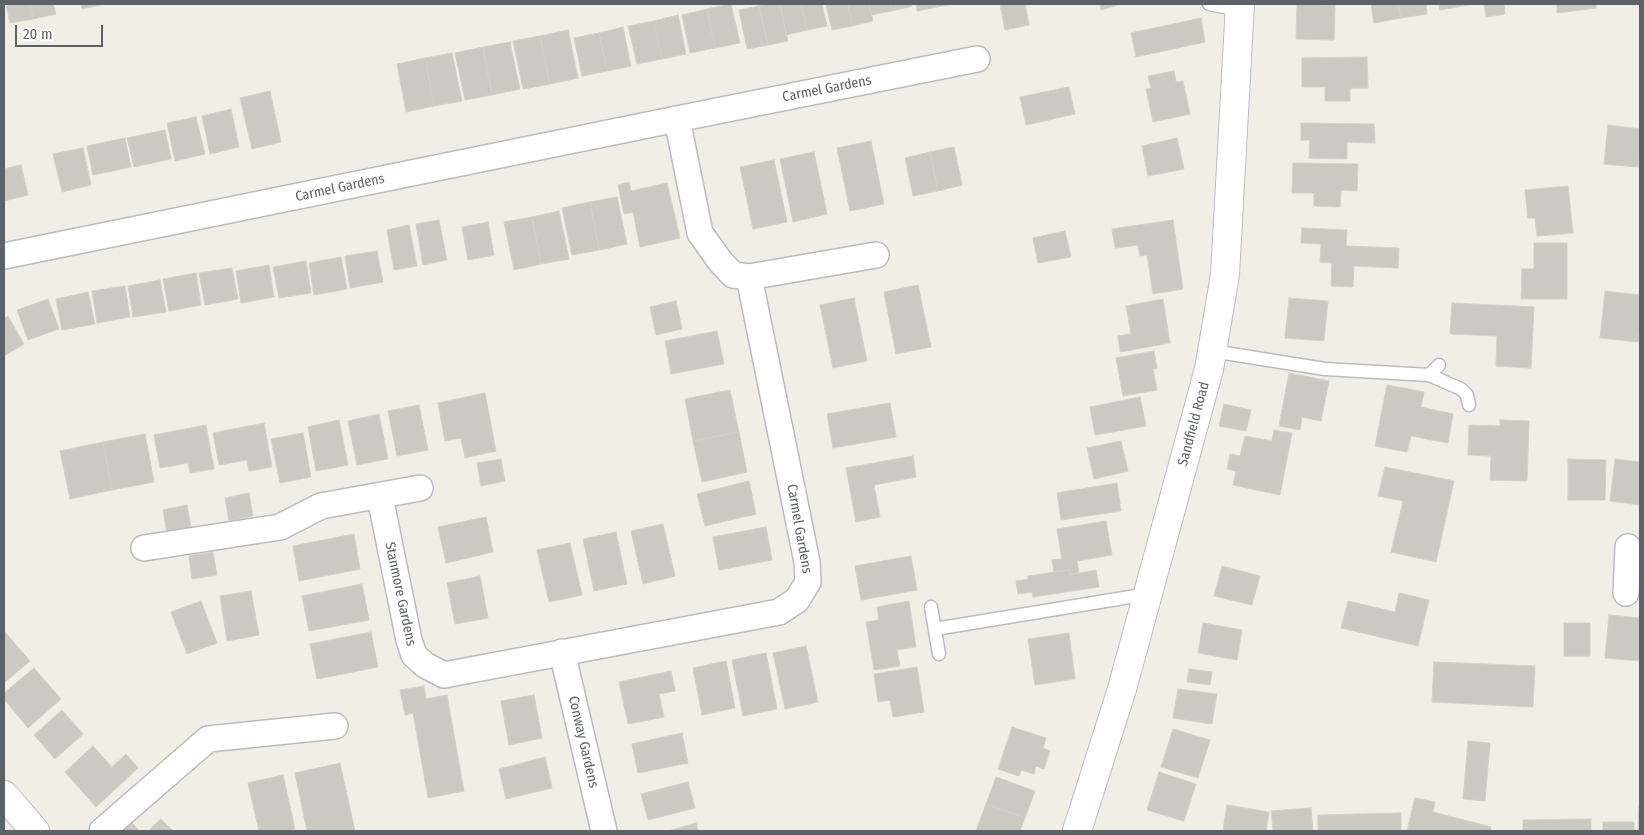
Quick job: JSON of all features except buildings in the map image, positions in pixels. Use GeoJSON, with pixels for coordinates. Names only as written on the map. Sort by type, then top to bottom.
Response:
{"type":"FeatureCollection","features":[{"type":"Feature","properties":{"kind":"street","name":"Sandfield Road"},"geometry":{"type":"LineString","coordinates":[[1077,831],[1122,688],[1209,369],[1226,275],[1240,7]]}},
{"type":"Feature","properties":{"kind":"street","name":"Carmel Gardens"},"geometry":{"type":"LineString","coordinates":[[4,256],[977,59]]}},
{"type":"Feature","properties":{"kind":"street"},"geometry":{"type":"LineString","coordinates":[[676,119],[700,233],[720,262],[733,274],[749,277],[876,256]]}},
{"type":"Feature","properties":{"kind":"street","name":"Carmel Gardens"},"geometry":{"type":"LineString","coordinates":[[562,652],[779,612],[796,600],[808,582],[807,562],[749,277]]}},
{"type":"Feature","properties":{"kind":"street"},"geometry":{"type":"LineString","coordinates":[[144,548],[280,527],[321,506],[380,497],[420,488]]}},
{"type":"Feature","properties":{"kind":"street","name":"Stanmore Gardens"},"geometry":{"type":"LineString","coordinates":[[380,497],[409,640],[414,655],[425,666],[444,675],[562,652]]}},
{"type":"Feature","properties":{"kind":"street"},"geometry":{"type":"LineString","coordinates":[[1628,547],[1631,581]]}},
{"type":"Feature","properties":{"kind":"street","name":"Conway Gardens"},"geometry":{"type":"LineString","coordinates":[[562,652],[604,831]]}},
{"type":"Feature","properties":{"kind":"street"},"geometry":{"type":"LineString","coordinates":[[102,831],[208,739],[335,726]]}},
{"type":"Feature","properties":{"kind":"street"},"geometry":{"type":"LineString","coordinates":[[4,795],[35,831]]}},
{"type":"Feature","properties":{"kind":"lane"},"geometry":{"type":"LineString","coordinates":[[1209,4],[1240,7]]}},
{"type":"Feature","properties":{"kind":"lane"},"geometry":{"type":"LineString","coordinates":[[1212,351],[1325,369],[1429,375],[1461,389],[1467,395],[1469,405]]}},
{"type":"Feature","properties":{"kind":"lane"},"geometry":{"type":"LineString","coordinates":[[1429,375],[1440,365]]}},
{"type":"Feature","properties":{"kind":"lane"},"geometry":{"type":"LineString","coordinates":[[935,629],[1148,594]]}},
{"type":"Feature","properties":{"kind":"lane"},"geometry":{"type":"LineString","coordinates":[[931,607],[939,654]]}}]}
